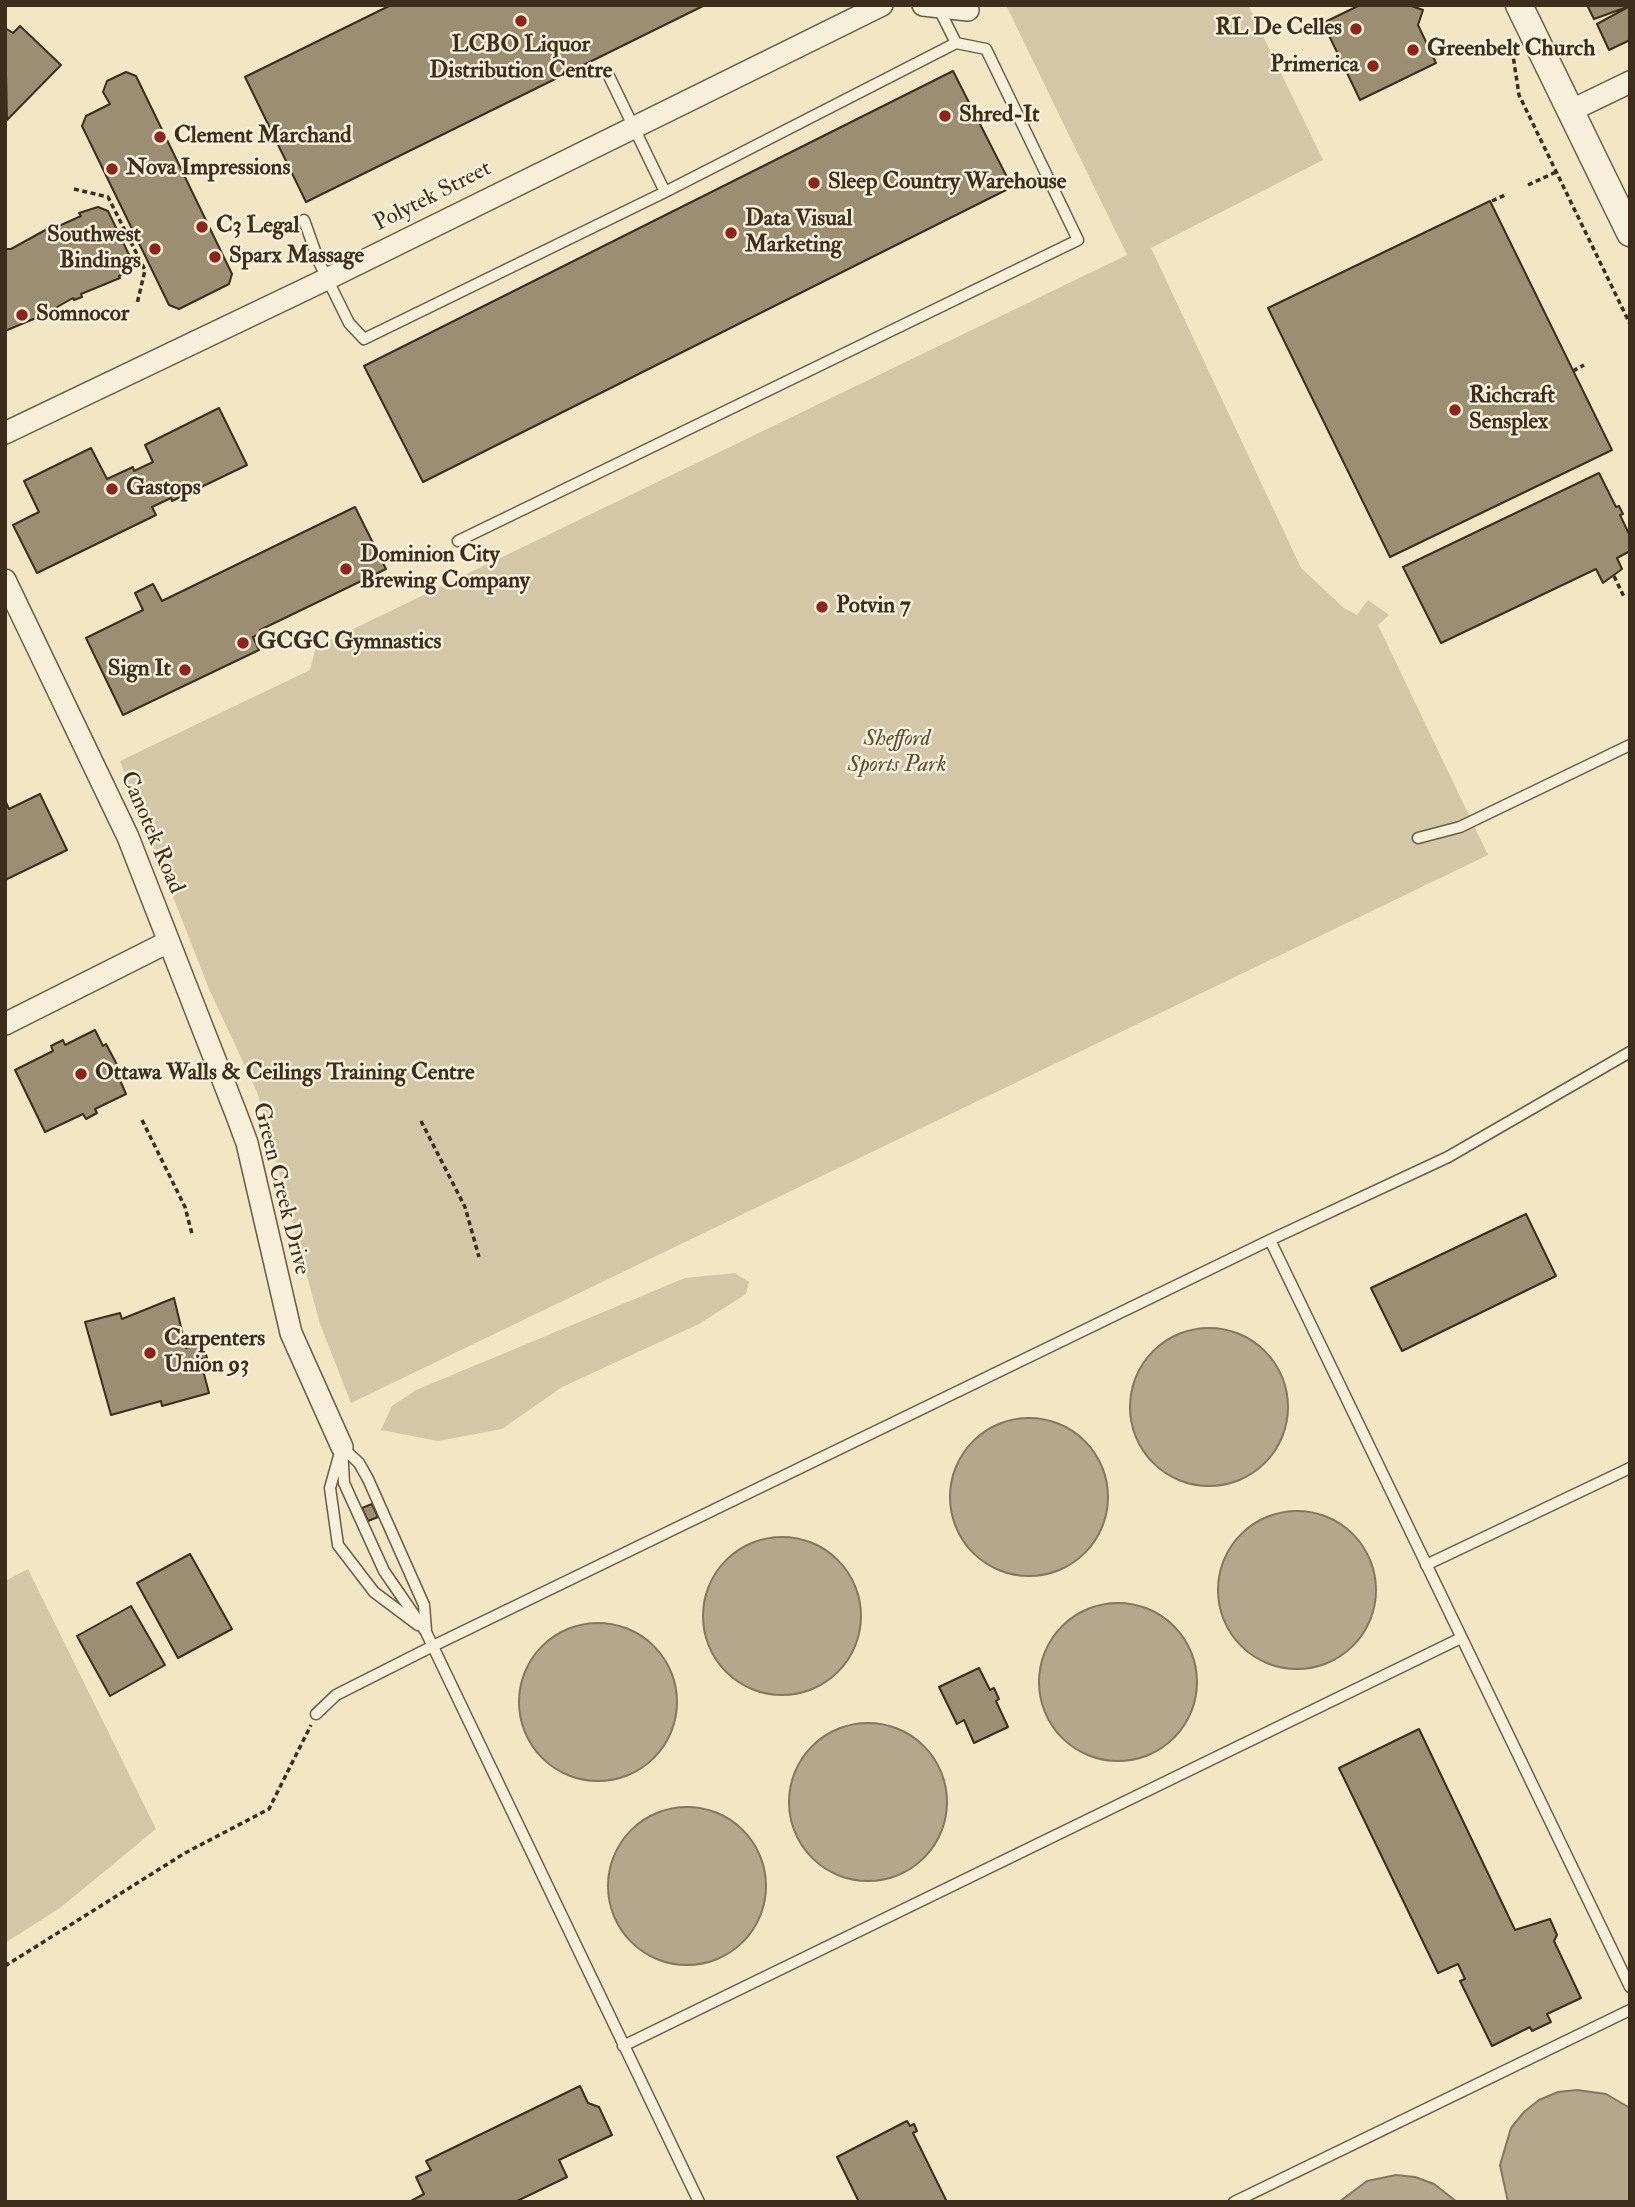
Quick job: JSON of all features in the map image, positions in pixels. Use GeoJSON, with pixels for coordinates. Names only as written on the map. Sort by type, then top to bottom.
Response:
{"type":"FeatureCollection","features":[{"type":"Feature","properties":{"kind":"street","name":"Polytek Street"},"geometry":{"type":"LineString","coordinates":[[5,432],[329,278],[882,5]]}},
{"type":"Feature","properties":{"kind":"street"},"geometry":{"type":"LineString","coordinates":[[1519,5],[1630,233]]}},
{"type":"Feature","properties":{"kind":"street"},"geometry":{"type":"LineString","coordinates":[[933,6],[968,10]]}},
{"type":"Feature","properties":{"kind":"street"},"geometry":{"type":"LineString","coordinates":[[1570,111],[1630,82]]}},
{"type":"Feature","properties":{"kind":"street","name":"Canotek Road"},"geometry":{"type":"LineString","coordinates":[[5,580],[128,837],[168,942]]}},
{"type":"Feature","properties":{"kind":"street"},"geometry":{"type":"LineString","coordinates":[[5,1024],[168,942]]}},
{"type":"Feature","properties":{"kind":"street","name":"Green Creek Drive"},"geometry":{"type":"LineString","coordinates":[[168,942],[247,1143],[290,1332],[342,1447]]}},
{"type":"Feature","properties":{"kind":"lane"},"geometry":{"type":"LineString","coordinates":[[933,6],[956,43]]}},
{"type":"Feature","properties":{"kind":"lane"},"geometry":{"type":"LineString","coordinates":[[304,220],[349,323],[365,339],[664,192],[956,43],[986,49],[1078,240],[458,541]]}},
{"type":"Feature","properties":{"kind":"lane"},"geometry":{"type":"LineString","coordinates":[[607,72],[664,192]]}},
{"type":"Feature","properties":{"kind":"lane"},"geometry":{"type":"LineString","coordinates":[[1418,838],[1460,827],[1630,745]]}},
{"type":"Feature","properties":{"kind":"lane"},"geometry":{"type":"LineString","coordinates":[[316,1714],[336,1695],[433,1647],[1270,1240],[1448,1157],[1630,1052]]}},
{"type":"Feature","properties":{"kind":"lane"},"geometry":{"type":"LineString","coordinates":[[1270,1240],[1630,1987]]}},
{"type":"Feature","properties":{"kind":"lane"},"geometry":{"type":"LineString","coordinates":[[342,1447],[344,1483],[384,1571],[426,1632],[699,2202]]}},
{"type":"Feature","properties":{"kind":"lane"},"geometry":{"type":"LineString","coordinates":[[342,1447],[330,1488],[338,1545],[374,1592],[426,1632]]}},
{"type":"Feature","properties":{"kind":"lane"},"geometry":{"type":"LineString","coordinates":[[342,1447],[363,1470],[384,1514],[424,1605],[426,1632]]}},
{"type":"Feature","properties":{"kind":"lane"},"geometry":{"type":"LineString","coordinates":[[1426,1565],[1630,1468]]}},
{"type":"Feature","properties":{"kind":"lane"},"geometry":{"type":"LineString","coordinates":[[623,2046],[1461,1638]]}},
{"type":"Feature","properties":{"kind":"lane"},"geometry":{"type":"LineString","coordinates":[[1234,2202],[1630,2010]]}},
{"type":"Feature","properties":{"kind":"path"},"geometry":{"type":"LineString","coordinates":[[1508,35],[1519,95],[1630,324]]}},
{"type":"Feature","properties":{"kind":"path"},"geometry":{"type":"LineString","coordinates":[[1528,185],[1556,172]]}},
{"type":"Feature","properties":{"kind":"path"},"geometry":{"type":"LineString","coordinates":[[74,189],[108,197],[145,270],[136,304]]}},
{"type":"Feature","properties":{"kind":"path"},"geometry":{"type":"LineString","coordinates":[[1492,201],[1507,194]]}},
{"type":"Feature","properties":{"kind":"path"},"geometry":{"type":"LineString","coordinates":[[1573,371],[1584,365]]}},
{"type":"Feature","properties":{"kind":"path"},"geometry":{"type":"LineString","coordinates":[[1614,576],[1624,597]]}},
{"type":"Feature","properties":{"kind":"path"},"geometry":{"type":"LineString","coordinates":[[142,1120],[185,1207],[192,1234]]}},
{"type":"Feature","properties":{"kind":"path"},"geometry":{"type":"LineString","coordinates":[[421,1121],[465,1207],[479,1257]]}},
{"type":"Feature","properties":{"kind":"path"},"geometry":{"type":"LineString","coordinates":[[5,1966],[185,1853],[269,1809],[316,1714]]}},
{"type":"Feature","properties":{"kind":"green space","name":"Shefford Sports Park"},"geometry":{"type":"Polygon","coordinates":[[[1006,5],[1248,5],[1323,160],[1151,248],[1301,568],[1344,608],[1357,615],[1368,600],[1389,615],[1378,625],[1488,855],[351,1403],[320,1324],[257,1092],[209,989],[120,761],[310,670],[316,647],[1127,255],[1006,5]]]}},
{"type":"Feature","properties":{"kind":"green space"},"geometry":{"type":"Polygon","coordinates":[[[735,1273],[749,1282],[746,1294],[699,1324],[562,1387],[502,1429],[438,1441],[381,1430],[392,1406],[416,1390],[685,1278],[735,1273]]]}},
{"type":"Feature","properties":{"kind":"green space"},"geometry":{"type":"Polygon","coordinates":[[[28,1569],[156,1829],[60,1908],[5,1943],[5,1581],[28,1569]]]}},
{"type":"Feature","properties":{"kind":"shaded area"},"geometry":{"type":"Polygon","coordinates":[[[1209,1328],[1239,1334],[1265,1351],[1282,1377],[1288,1407],[1282,1437],[1265,1463],[1239,1480],[1209,1486],[1179,1480],[1153,1463],[1136,1437],[1130,1407],[1136,1377],[1153,1351],[1179,1334],[1209,1328]]]}},
{"type":"Feature","properties":{"kind":"shaded area"},"geometry":{"type":"Polygon","coordinates":[[[1029,1418],[1059,1424],[1085,1441],[1102,1467],[1108,1497],[1102,1527],[1085,1553],[1059,1570],[1029,1576],[999,1570],[973,1553],[956,1527],[950,1497],[956,1467],[973,1441],[999,1424],[1029,1418]]]}},
{"type":"Feature","properties":{"kind":"shaded area"},"geometry":{"type":"Polygon","coordinates":[[[1297,1511],[1327,1517],[1353,1534],[1370,1560],[1376,1590],[1370,1620],[1353,1646],[1327,1663],[1297,1669],[1267,1663],[1241,1646],[1224,1620],[1218,1590],[1224,1560],[1241,1534],[1267,1517],[1297,1511]]]}},
{"type":"Feature","properties":{"kind":"shaded area"},"geometry":{"type":"Polygon","coordinates":[[[782,1537],[812,1543],[838,1560],[855,1586],[861,1616],[855,1646],[838,1672],[812,1689],[782,1695],[752,1689],[726,1672],[709,1646],[703,1616],[709,1586],[726,1560],[752,1543],[782,1537]]]}},
{"type":"Feature","properties":{"kind":"shaded area"},"geometry":{"type":"Polygon","coordinates":[[[1118,1603],[1148,1609],[1174,1626],[1191,1652],[1197,1682],[1191,1712],[1174,1738],[1148,1755],[1118,1761],[1088,1755],[1062,1738],[1045,1712],[1039,1682],[1045,1652],[1062,1626],[1088,1609],[1118,1603]]]}},
{"type":"Feature","properties":{"kind":"shaded area"},"geometry":{"type":"Polygon","coordinates":[[[598,1623],[628,1629],[654,1646],[671,1672],[677,1702],[671,1732],[654,1758],[628,1775],[598,1781],[568,1775],[542,1758],[525,1732],[519,1702],[525,1672],[542,1646],[568,1629],[598,1623]]]}},
{"type":"Feature","properties":{"kind":"shaded area"},"geometry":{"type":"Polygon","coordinates":[[[868,1723],[898,1729],[924,1746],[941,1772],[947,1802],[941,1832],[924,1858],[898,1875],[868,1881],[838,1875],[812,1858],[795,1832],[789,1802],[795,1772],[812,1746],[838,1729],[868,1723]]]}},
{"type":"Feature","properties":{"kind":"shaded area"},"geometry":{"type":"Polygon","coordinates":[[[687,1807],[717,1813],[743,1830],[760,1856],[766,1886],[760,1916],[743,1942],[717,1959],[687,1965],[657,1959],[631,1942],[614,1916],[608,1886],[614,1856],[631,1830],[657,1813],[687,1807]]]}},
{"type":"Feature","properties":{"kind":"shaded area"},"geometry":{"type":"Polygon","coordinates":[[[1577,2090],[1606,2094],[1630,2108],[1630,2202],[1508,2202],[1500,2165],[1511,2128],[1524,2112],[1539,2100],[1558,2092],[1577,2090]]]}},
{"type":"Feature","properties":{"kind":"shaded area"},"geometry":{"type":"Polygon","coordinates":[[[1396,2175],[1415,2177],[1434,2184],[1457,2202],[1339,2202],[1367,2181],[1396,2175]]]}},
{"type":"Feature","properties":{"kind":"building"},"geometry":{"type":"Polygon","coordinates":[[[391,5],[705,5],[306,202],[245,77],[391,5]]]}},
{"type":"Feature","properties":{"kind":"building"},"geometry":{"type":"Polygon","coordinates":[[[1360,5],[1409,5],[1423,10],[1418,25],[1436,63],[1360,100],[1323,23],[1360,5]]]}},
{"type":"Feature","properties":{"kind":"building"},"geometry":{"type":"Polygon","coordinates":[[[1587,5],[1630,5],[1630,6],[1594,19],[1587,5]]]}},
{"type":"Feature","properties":{"kind":"building"},"geometry":{"type":"Polygon","coordinates":[[[1630,6],[1630,40],[1609,50],[1597,24],[1630,6]]]}},
{"type":"Feature","properties":{"kind":"building"},"geometry":{"type":"Polygon","coordinates":[[[20,26],[61,65],[7,120],[5,28],[13,33],[20,26]]]}},
{"type":"Feature","properties":{"kind":"building"},"geometry":{"type":"Polygon","coordinates":[[[953,71],[1012,187],[423,482],[364,366],[953,71]]]}},
{"type":"Feature","properties":{"kind":"building"},"geometry":{"type":"Polygon","coordinates":[[[126,72],[136,76],[232,274],[229,284],[179,309],[169,305],[82,126],[86,116],[110,104],[103,92],[107,81],[126,72]]]}},
{"type":"Feature","properties":{"kind":"building","name":"Richcraft Sensplex"},"geometry":{"type":"Polygon","coordinates":[[[1490,201],[1612,450],[1390,557],[1268,308],[1490,201]]]}},
{"type":"Feature","properties":{"kind":"building"},"geometry":{"type":"Polygon","coordinates":[[[98,207],[108,211],[132,261],[129,271],[119,276],[120,278],[81,294],[82,297],[73,298],[43,315],[5,331],[5,249],[11,249],[49,228],[50,230],[81,216],[79,213],[98,207]]]}},
{"type":"Feature","properties":{"kind":"building","name":"Gastops"},"geometry":{"type":"Polygon","coordinates":[[[219,408],[247,465],[172,501],[171,498],[152,507],[156,515],[37,573],[13,525],[39,512],[24,481],[91,448],[107,479],[133,467],[134,471],[153,462],[145,445],[219,408]]]}},
{"type":"Feature","properties":{"kind":"building"},"geometry":{"type":"Polygon","coordinates":[[[1599,473],[1616,507],[1619,506],[1623,514],[1620,515],[1630,536],[1630,551],[1617,558],[1622,569],[1603,583],[1596,569],[1441,643],[1403,567],[1599,473]]]}},
{"type":"Feature","properties":{"kind":"building"},"geometry":{"type":"Polygon","coordinates":[[[355,507],[386,569],[260,630],[261,633],[253,637],[259,650],[123,715],[86,638],[143,610],[135,593],[153,584],[162,601],[355,507]]]}},
{"type":"Feature","properties":{"kind":"building"},"geometry":{"type":"Polygon","coordinates":[[[40,794],[67,850],[5,880],[5,800],[9,809],[40,794]]]}},
{"type":"Feature","properties":{"kind":"building"},"geometry":{"type":"Polygon","coordinates":[[[95,1030],[103,1046],[106,1044],[123,1076],[119,1078],[126,1094],[95,1109],[97,1113],[86,1119],[83,1114],[45,1132],[15,1070],[53,1051],[51,1046],[63,1040],[65,1045],[95,1030]]]}},
{"type":"Feature","properties":{"kind":"building"},"geometry":{"type":"Polygon","coordinates":[[[1526,1214],[1556,1276],[1402,1351],[1371,1288],[1526,1214]]]}},
{"type":"Feature","properties":{"kind":"building","name":"Carpenters Union 93"},"geometry":{"type":"Polygon","coordinates":[[[174,1298],[186,1348],[203,1343],[207,1358],[200,1359],[209,1393],[162,1406],[161,1401],[111,1415],[85,1322],[120,1313],[122,1319],[174,1298]]]}},
{"type":"Feature","properties":{"kind":"building"},"geometry":{"type":"Polygon","coordinates":[[[372,1504],[378,1517],[368,1521],[362,1508],[372,1504]]]}},
{"type":"Feature","properties":{"kind":"building"},"geometry":{"type":"Polygon","coordinates":[[[190,1554],[232,1629],[178,1658],[137,1583],[190,1554]]]}},
{"type":"Feature","properties":{"kind":"building"},"geometry":{"type":"Polygon","coordinates":[[[131,1606],[165,1665],[110,1696],[77,1636],[131,1606]]]}},
{"type":"Feature","properties":{"kind":"building"},"geometry":{"type":"Polygon","coordinates":[[[979,1668],[990,1690],[994,1688],[999,1699],[996,1701],[1008,1727],[974,1743],[964,1720],[957,1724],[939,1687],[979,1668]]]}},
{"type":"Feature","properties":{"kind":"building"},"geometry":{"type":"Polygon","coordinates":[[[1419,1729],[1515,1930],[1550,1919],[1557,1935],[1554,1941],[1581,1998],[1547,2014],[1551,2022],[1532,2031],[1530,2027],[1492,2046],[1460,1981],[1465,1979],[1458,1964],[1438,1973],[1339,1768],[1419,1729]]]}},
{"type":"Feature","properties":{"kind":"building"},"geometry":{"type":"Polygon","coordinates":[[[580,2086],[588,2103],[599,2107],[612,2135],[559,2160],[567,2177],[515,2202],[409,2202],[424,2194],[416,2177],[431,2170],[426,2161],[580,2086]]]}},
{"type":"Feature","properties":{"kind":"building"},"geometry":{"type":"Polygon","coordinates":[[[907,2121],[910,2126],[914,2124],[917,2131],[913,2133],[947,2202],[859,2202],[837,2157],[907,2121]]]}},
{"type":"Feature","properties":{"kind":"place","name":"LCBO Liquor Distribution Centre"},"geometry":{"type":"Point","coordinates":[521,21]}},
{"type":"Feature","properties":{"kind":"place","name":"RL De Celles"},"geometry":{"type":"Point","coordinates":[1356,29]}},
{"type":"Feature","properties":{"kind":"place","name":"Greenbelt Church"},"geometry":{"type":"Point","coordinates":[1413,50]}},
{"type":"Feature","properties":{"kind":"place","name":"Primerica"},"geometry":{"type":"Point","coordinates":[1373,66]}},
{"type":"Feature","properties":{"kind":"place","name":"Shred-It"},"geometry":{"type":"Point","coordinates":[945,116]}},
{"type":"Feature","properties":{"kind":"place","name":"Clement Marchand"},"geometry":{"type":"Point","coordinates":[160,137]}},
{"type":"Feature","properties":{"kind":"place","name":"Nova Impressions"},"geometry":{"type":"Point","coordinates":[112,169]}},
{"type":"Feature","properties":{"kind":"place","name":"Sleep Country Warehouse"},"geometry":{"type":"Point","coordinates":[814,183]}},
{"type":"Feature","properties":{"kind":"place","name":"C3 Legal"},"geometry":{"type":"Point","coordinates":[202,227]}},
{"type":"Feature","properties":{"kind":"place","name":"Data Visual Marketing"},"geometry":{"type":"Point","coordinates":[731,233]}},
{"type":"Feature","properties":{"kind":"place","name":"Southwest Bindings"},"geometry":{"type":"Point","coordinates":[155,249]}},
{"type":"Feature","properties":{"kind":"place","name":"Sparx Massage"},"geometry":{"type":"Point","coordinates":[215,257]}},
{"type":"Feature","properties":{"kind":"place","name":"Somnocor"},"geometry":{"type":"Point","coordinates":[22,315]}},
{"type":"Feature","properties":{"kind":"place","name":"Richcraft Sensplex"},"geometry":{"type":"Point","coordinates":[1455,410]}},
{"type":"Feature","properties":{"kind":"place","name":"Gastops"},"geometry":{"type":"Point","coordinates":[112,489]}},
{"type":"Feature","properties":{"kind":"place","name":"Dominion City Brewing Company"},"geometry":{"type":"Point","coordinates":[346,569]}},
{"type":"Feature","properties":{"kind":"place","name":"Potvin 7"},"geometry":{"type":"Point","coordinates":[822,607]}},
{"type":"Feature","properties":{"kind":"place","name":"GCGC Gymnastics"},"geometry":{"type":"Point","coordinates":[243,643]}},
{"type":"Feature","properties":{"kind":"place","name":"Sign It"},"geometry":{"type":"Point","coordinates":[185,670]}},
{"type":"Feature","properties":{"kind":"place","name":"Ottawa Walls & Ceilings Training Centre"},"geometry":{"type":"Point","coordinates":[81,1074]}},
{"type":"Feature","properties":{"kind":"place","name":"Carpenters Union 93"},"geometry":{"type":"Point","coordinates":[150,1353]}}]}
